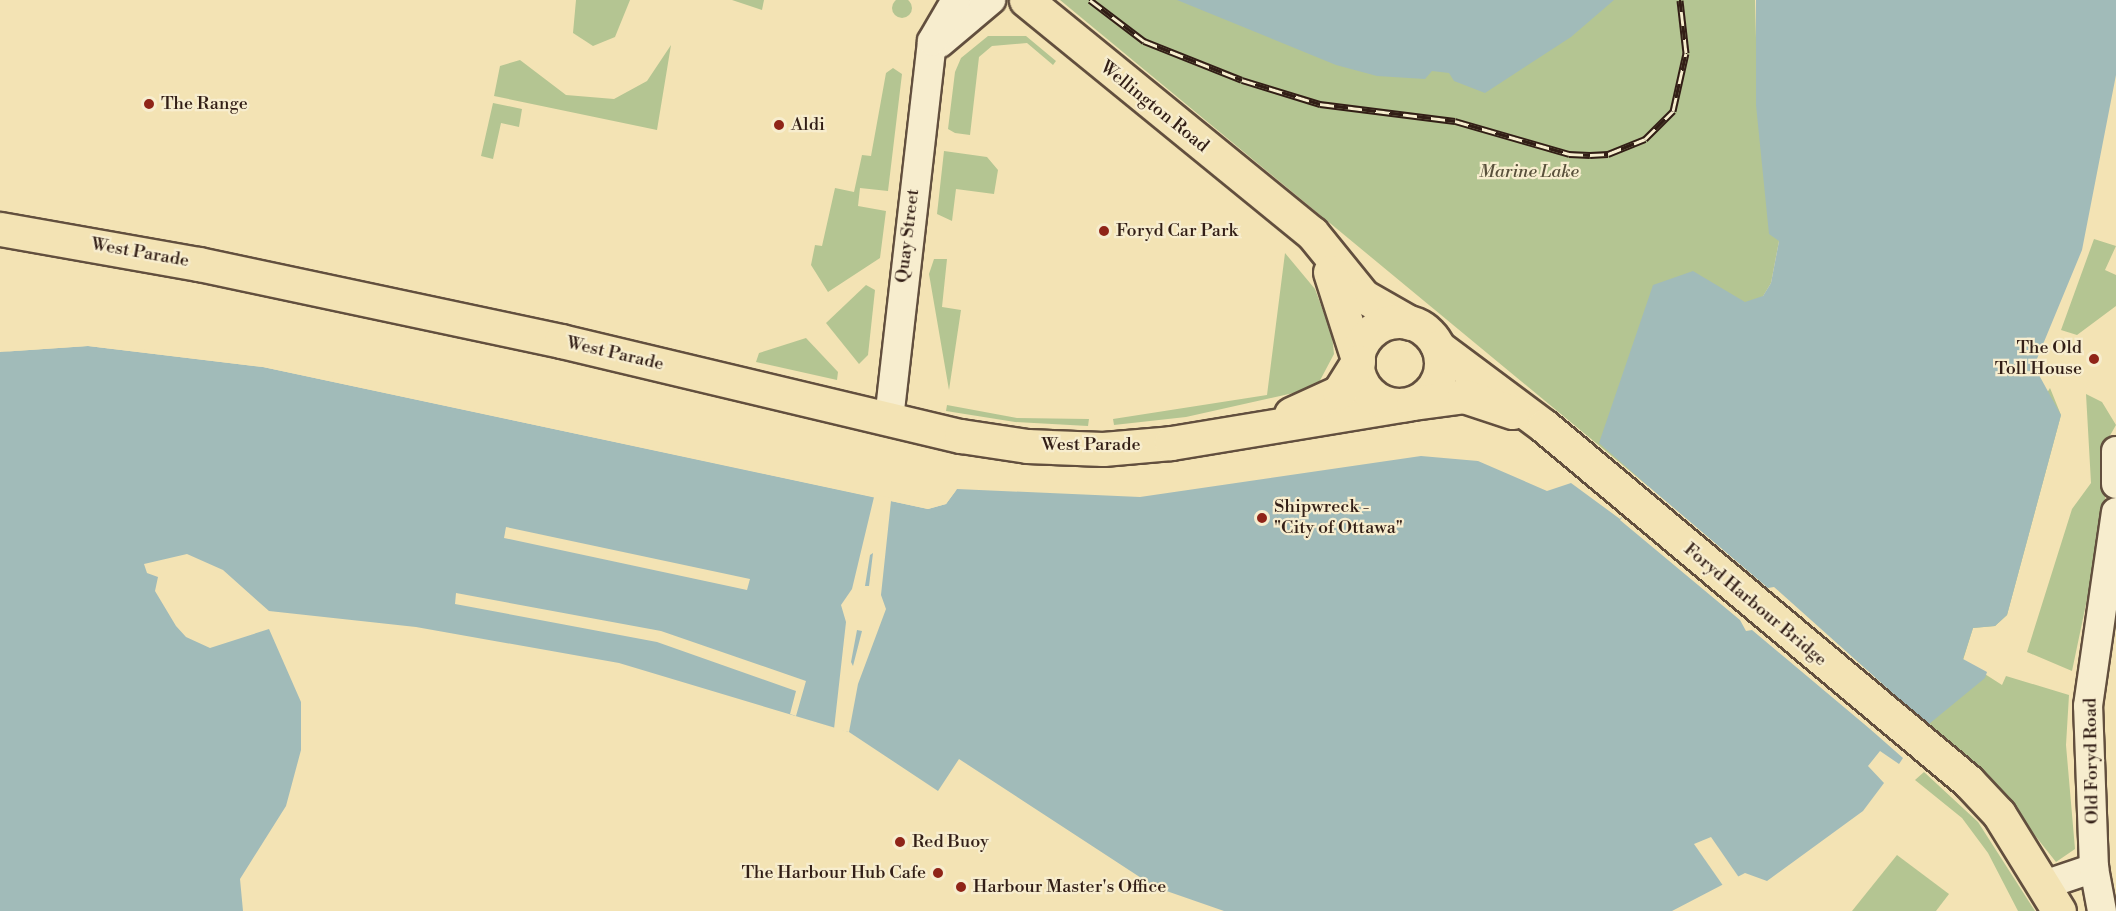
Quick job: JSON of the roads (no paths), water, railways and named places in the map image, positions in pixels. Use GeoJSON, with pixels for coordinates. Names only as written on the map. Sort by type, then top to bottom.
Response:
{"type":"FeatureCollection","features":[{"type":"Feature","properties":{"kind":"main road","name":"Wellington Road"},"geometry":{"type":"LineString","coordinates":[[1026,0],[1329,250],[1363,296],[1410,323]]}},
{"type":"Feature","properties":{"kind":"main road","name":"Wellington Road"},"geometry":{"type":"LineString","coordinates":[[1284,212],[1338,284],[1358,360]]}},
{"type":"Feature","properties":{"kind":"main road","name":"West Parade"},"geometry":{"type":"LineString","coordinates":[[0,229],[199,264],[997,442],[1103,449],[1340,419],[1406,404]]}},
{"type":"Feature","properties":{"kind":"main road"},"geometry":{"type":"LineString","coordinates":[[1410,323],[1427,332],[1438,347],[1544,426],[1464,396],[1406,404],[1369,392],[1358,360],[1362,345],[1382,325],[1410,323]]}},
{"type":"Feature","properties":{"kind":"main road"},"geometry":{"type":"LineString","coordinates":[[1406,404],[1425,397],[1440,374],[1438,347]]}},
{"type":"Feature","properties":{"kind":"main road","name":"West Parade"},"geometry":{"type":"LineString","coordinates":[[1232,432],[1327,400],[1346,384],[1358,360]]}},
{"type":"Feature","properties":{"kind":"main road","name":"Foryd Harbour Bridge"},"geometry":{"type":"LineString","coordinates":[[1544,426],[1968,781],[2053,898]]}},
{"type":"Feature","properties":{"kind":"street","name":"Quay Street"},"geometry":{"type":"LineString","coordinates":[[889,419],[931,54],[936,31],[956,0]]}},
{"type":"Feature","properties":{"kind":"street"},"geometry":{"type":"LineString","coordinates":[[931,54],[991,0]]}},
{"type":"Feature","properties":{"kind":"street"},"geometry":{"type":"LineString","coordinates":[[2116,451],[2116,484]]}},
{"type":"Feature","properties":{"kind":"street","name":"Old Foryd Road"},"geometry":{"type":"LineString","coordinates":[[2102,911],[2094,868],[2088,706],[2110,586],[2116,512]]}},
{"type":"Feature","properties":{"kind":"street"},"geometry":{"type":"LineString","coordinates":[[2053,898],[2094,868]]}},
{"type":"Feature","properties":{"kind":"water"},"geometry":{"type":"Polygon","coordinates":[[[1177,0],[1614,0],[1571,37],[1485,93],[1454,81],[1449,73],[1432,71],[1425,79],[1377,76],[1336,65],[1177,0]]]}},
{"type":"Feature","properties":{"kind":"water"},"geometry":{"type":"Polygon","coordinates":[[[1756,0],[2116,0],[2116,75],[2082,250],[2034,366],[2061,415],[2007,615],[1995,626],[1973,628],[1963,659],[1987,672],[1985,678],[1929,724],[1896,697],[1870,729],[1903,758],[1899,764],[1880,751],[1868,766],[1884,783],[1863,811],[1767,881],[1745,873],[1672,911],[1224,911],[1155,887],[959,759],[938,791],[849,732],[619,663],[416,627],[269,611],[223,570],[187,554],[144,564],[147,573],[158,577],[155,591],[176,626],[186,637],[210,648],[269,629],[301,702],[301,750],[286,806],[240,879],[243,911],[0,911],[0,352],[88,346],[263,367],[928,509],[946,504],[957,489],[1140,497],[1421,456],[1478,461],[1547,491],[1571,483],[1620,519],[1648,486],[1599,443],[1653,285],[1693,271],[1745,302],[1763,296],[1771,283],[1779,241],[1769,234],[1756,105],[1756,0]]]}},
{"type":"Feature","properties":{"kind":"tram line"},"geometry":{"type":"LineString","coordinates":[[1090,0],[1144,41],[1242,80],[1320,104],[1455,121],[1569,154],[1590,155],[1608,154],[1645,139],[1673,111],[1686,53],[1680,0]]}},
{"type":"Feature","properties":{"kind":"railway"},"geometry":{"type":"LineString","coordinates":[[1090,0],[1144,41],[1242,80],[1320,104],[1455,121],[1569,154],[1590,155],[1608,154],[1645,139],[1673,111],[1686,53],[1680,0]]}},
{"type":"Feature","properties":{"kind":"place","name":"The Range"},"geometry":{"type":"Point","coordinates":[149,104]}},
{"type":"Feature","properties":{"kind":"place","name":"Aldi"},"geometry":{"type":"Point","coordinates":[779,125]}},
{"type":"Feature","properties":{"kind":"place","name":"Foryd Car Park"},"geometry":{"type":"Point","coordinates":[1104,231]}},
{"type":"Feature","properties":{"kind":"place","name":"The Old Toll House"},"geometry":{"type":"Point","coordinates":[2094,359]}},
{"type":"Feature","properties":{"kind":"place","name":"Shipwreck - \"City of Ottawa\""},"geometry":{"type":"Point","coordinates":[1262,518]}},
{"type":"Feature","properties":{"kind":"place","name":"Red Buoy"},"geometry":{"type":"Point","coordinates":[900,842]}},
{"type":"Feature","properties":{"kind":"place","name":"The Harbour Hub Cafe"},"geometry":{"type":"Point","coordinates":[938,873]}},
{"type":"Feature","properties":{"kind":"place","name":"Harbour Master's Office"},"geometry":{"type":"Point","coordinates":[961,887]}},
{"type":"Feature","properties":{"kind":"park label","name":"Marine Lake"},"geometry":{"type":"Point","coordinates":[1529,172]}}]}
